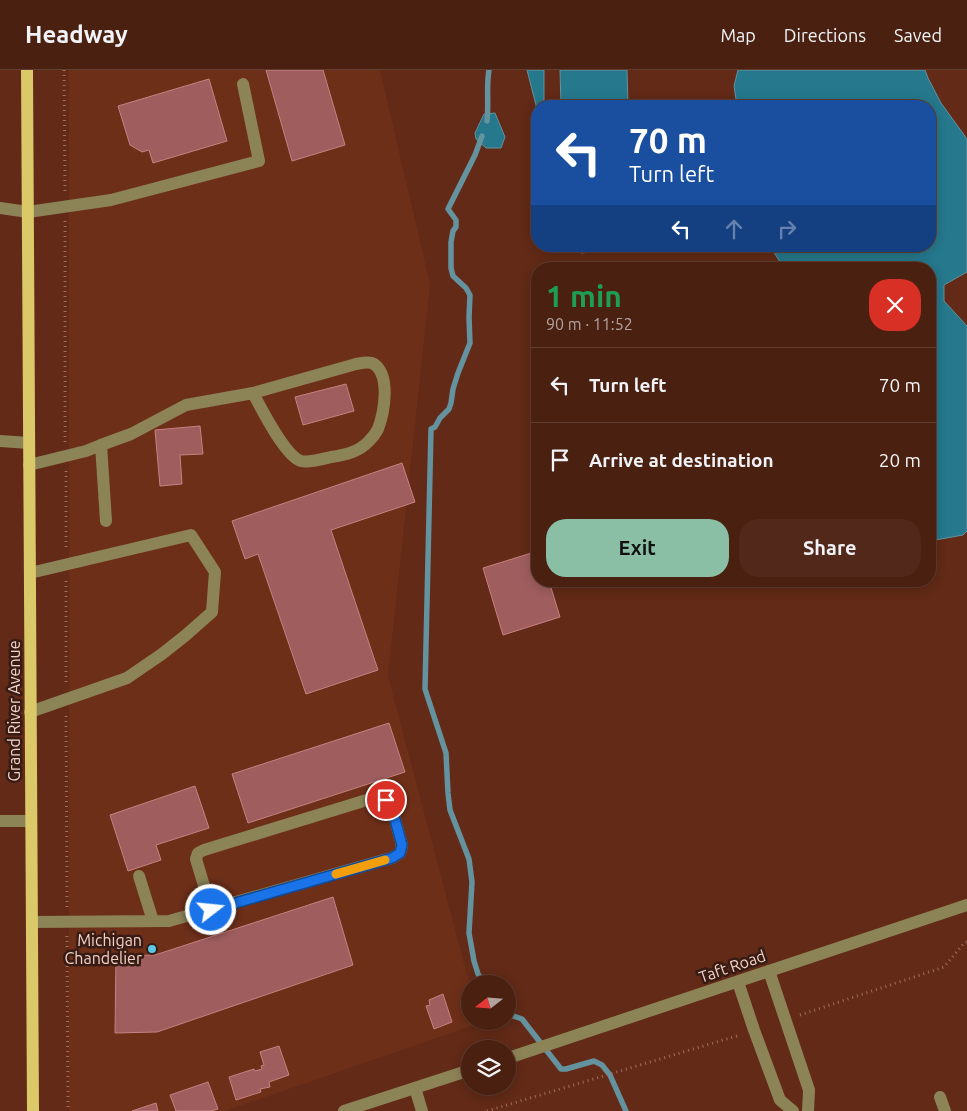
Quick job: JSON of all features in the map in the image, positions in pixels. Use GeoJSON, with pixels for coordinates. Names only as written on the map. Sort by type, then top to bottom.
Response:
{"type":"FeatureCollection","features":[{"type":"Feature","properties":{"kind":"main road","name":"Grand River Avenue"},"geometry":{"type":"LineString","coordinates":[[27,70],[33,1111]]}},
{"type":"Feature","properties":{"kind":"street"},"geometry":{"type":"LineString","coordinates":[[0,208],[28,212],[111,200],[259,161],[243,84]]}},
{"type":"Feature","properties":{"kind":"street"},"geometry":{"type":"LineString","coordinates":[[29,465],[101,446],[131,434],[186,404],[253,393],[366,362],[373,363],[381,373],[386,400],[378,430],[368,443],[350,453],[315,461],[301,461],[288,451],[269,423],[253,393]]}},
{"type":"Feature","properties":{"kind":"street"},"geometry":{"type":"LineString","coordinates":[[0,441],[29,443]]}},
{"type":"Feature","properties":{"kind":"street"},"geometry":{"type":"LineString","coordinates":[[101,446],[106,520]]}},
{"type":"Feature","properties":{"kind":"street"},"geometry":{"type":"LineString","coordinates":[[30,573],[192,535],[215,572],[212,612],[162,654],[127,678],[30,712]]}},
{"type":"Feature","properties":{"kind":"street"},"geometry":{"type":"LineString","coordinates":[[32,922],[169,921],[211,910],[392,858],[400,853],[402,845],[391,805],[386,800],[370,799],[198,853],[196,859],[211,910]]}},
{"type":"Feature","properties":{"kind":"street"},"geometry":{"type":"LineString","coordinates":[[0,821],[31,821]]}},
{"type":"Feature","properties":{"kind":"street"},"geometry":{"type":"LineString","coordinates":[[139,876],[153,922]]}},
{"type":"Feature","properties":{"kind":"street","name":"Taft Road"},"geometry":{"type":"LineString","coordinates":[[516,1055],[967,905]]}},
{"type":"Feature","properties":{"kind":"street"},"geometry":{"type":"LineString","coordinates":[[769,971],[809,1090],[808,1111]]}},
{"type":"Feature","properties":{"kind":"street"},"geometry":{"type":"LineString","coordinates":[[738,982],[780,1100],[793,1111]]}},
{"type":"Feature","properties":{"kind":"street"},"geometry":{"type":"LineString","coordinates":[[344,1111],[461,1073]]}},
{"type":"Feature","properties":{"kind":"street"},"geometry":{"type":"LineString","coordinates":[[416,1088],[422,1111]]}},
{"type":"Feature","properties":{"kind":"street"},"geometry":{"type":"LineString","coordinates":[[940,1097],[945,1111]]}},
{"type":"Feature","properties":{"kind":"path"},"geometry":{"type":"LineString","coordinates":[[64,70],[68,1111]]}},
{"type":"Feature","properties":{"kind":"path"},"geometry":{"type":"LineString","coordinates":[[786,1020],[944,967],[967,942]]}},
{"type":"Feature","properties":{"kind":"path"},"geometry":{"type":"LineString","coordinates":[[487,1111],[754,1030]]}},
{"type":"Feature","properties":{"kind":"shaded area"},"geometry":{"type":"Polygon","coordinates":[[[69,70],[380,70],[430,284],[388,676],[467,975],[461,975],[461,1030],[225,1111],[69,1111],[69,70]]]}},
{"type":"Feature","properties":{"kind":"water"},"geometry":{"type":"Polygon","coordinates":[[[527,70],[544,70],[544,100],[535,100],[527,70]]]}},
{"type":"Feature","properties":{"kind":"water"},"geometry":{"type":"Polygon","coordinates":[[[560,70],[627,70],[628,100],[561,100],[560,70]]]}},
{"type":"Feature","properties":{"kind":"water"},"geometry":{"type":"Polygon","coordinates":[[[738,70],[925,70],[941,103],[967,139],[967,272],[944,285],[944,301],[967,326],[967,531],[963,535],[936,540],[936,262],[780,262],[774,252],[936,252],[936,100],[736,100],[734,86],[738,70]]]}},
{"type":"Feature","properties":{"kind":"water"},"geometry":{"type":"Polygon","coordinates":[[[495,113],[505,137],[501,148],[486,148],[476,139],[475,133],[484,114],[495,113]]]}},
{"type":"Feature","properties":{"kind":"building"},"geometry":{"type":"Polygon","coordinates":[[[266,70],[323,70],[345,145],[292,161],[266,70]]]}},
{"type":"Feature","properties":{"kind":"building"},"geometry":{"type":"Polygon","coordinates":[[[209,79],[227,141],[153,163],[149,150],[142,152],[130,145],[118,106],[209,79]]]}},
{"type":"Feature","properties":{"kind":"building"},"geometry":{"type":"Polygon","coordinates":[[[346,384],[354,411],[303,425],[295,397],[346,384]]]}},
{"type":"Feature","properties":{"kind":"building"},"geometry":{"type":"Polygon","coordinates":[[[200,426],[203,454],[180,455],[182,484],[160,486],[155,430],[200,426]]]}},
{"type":"Feature","properties":{"kind":"building"},"geometry":{"type":"Polygon","coordinates":[[[402,463],[415,502],[331,530],[378,670],[306,694],[258,554],[245,559],[232,521],[402,463]]]}},
{"type":"Feature","properties":{"kind":"building"},"geometry":{"type":"Polygon","coordinates":[[[531,553],[531,587],[551,587],[560,617],[503,635],[483,568],[531,553]]]}},
{"type":"Feature","properties":{"kind":"building"},"geometry":{"type":"Polygon","coordinates":[[[389,723],[405,772],[248,823],[232,774],[389,723]]]}},
{"type":"Feature","properties":{"kind":"building"},"geometry":{"type":"Polygon","coordinates":[[[195,786],[209,828],[156,845],[161,860],[128,871],[110,815],[195,786]]]}},
{"type":"Feature","properties":{"kind":"building"},"geometry":{"type":"Polygon","coordinates":[[[333,897],[353,965],[157,1032],[115,1033],[116,956],[155,955],[333,897]]]}},
{"type":"Feature","properties":{"kind":"building"},"geometry":{"type":"Polygon","coordinates":[[[443,994],[452,1022],[434,1029],[426,1006],[430,1005],[429,1000],[443,994]]]}},
{"type":"Feature","properties":{"kind":"building"},"geometry":{"type":"Polygon","coordinates":[[[279,1046],[289,1075],[269,1082],[270,1087],[260,1089],[261,1092],[236,1100],[229,1077],[254,1069],[255,1071],[262,1069],[261,1066],[264,1065],[260,1052],[279,1046]]]}},
{"type":"Feature","properties":{"kind":"building"},"geometry":{"type":"Polygon","coordinates":[[[208,1082],[218,1109],[211,1111],[176,1111],[170,1095],[208,1082]]]}},
{"type":"Feature","properties":{"kind":"building"},"geometry":{"type":"Polygon","coordinates":[[[156,1103],[158,1111],[132,1111],[156,1103]]]}},
{"type":"Feature","properties":{"kind":"waterway"},"geometry":{"type":"LineString","coordinates":[[487,121],[489,70]]}},
{"type":"Feature","properties":{"kind":"waterway"},"geometry":{"type":"LineString","coordinates":[[479,975],[469,933],[472,882],[469,859],[450,810],[446,753],[425,689],[431,429],[435,427],[440,418],[449,409],[458,373],[470,343],[470,295],[466,288],[453,276],[451,268],[451,242],[453,231],[456,227],[456,220],[448,209],[475,155],[482,136]]}},
{"type":"Feature","properties":{"kind":"waterway"},"geometry":{"type":"LineString","coordinates":[[516,1017],[522,1019],[561,1069],[594,1061],[602,1065],[610,1075],[626,1111]]}},
{"type":"Feature","properties":{"kind":"slow traffic"},"geometry":{"type":"LineString","coordinates":[[336,874],[385,860]]}},
{"type":"Feature","properties":{"kind":"place","name":"Michigan Chandelier"},"geometry":{"type":"Point","coordinates":[152,949]}},
{"type":"Feature","properties":{"kind":"route"},"geometry":{"type":"LineString","coordinates":[[211,910],[392,858],[400,853],[402,845],[391,805],[386,800]]}}]}
